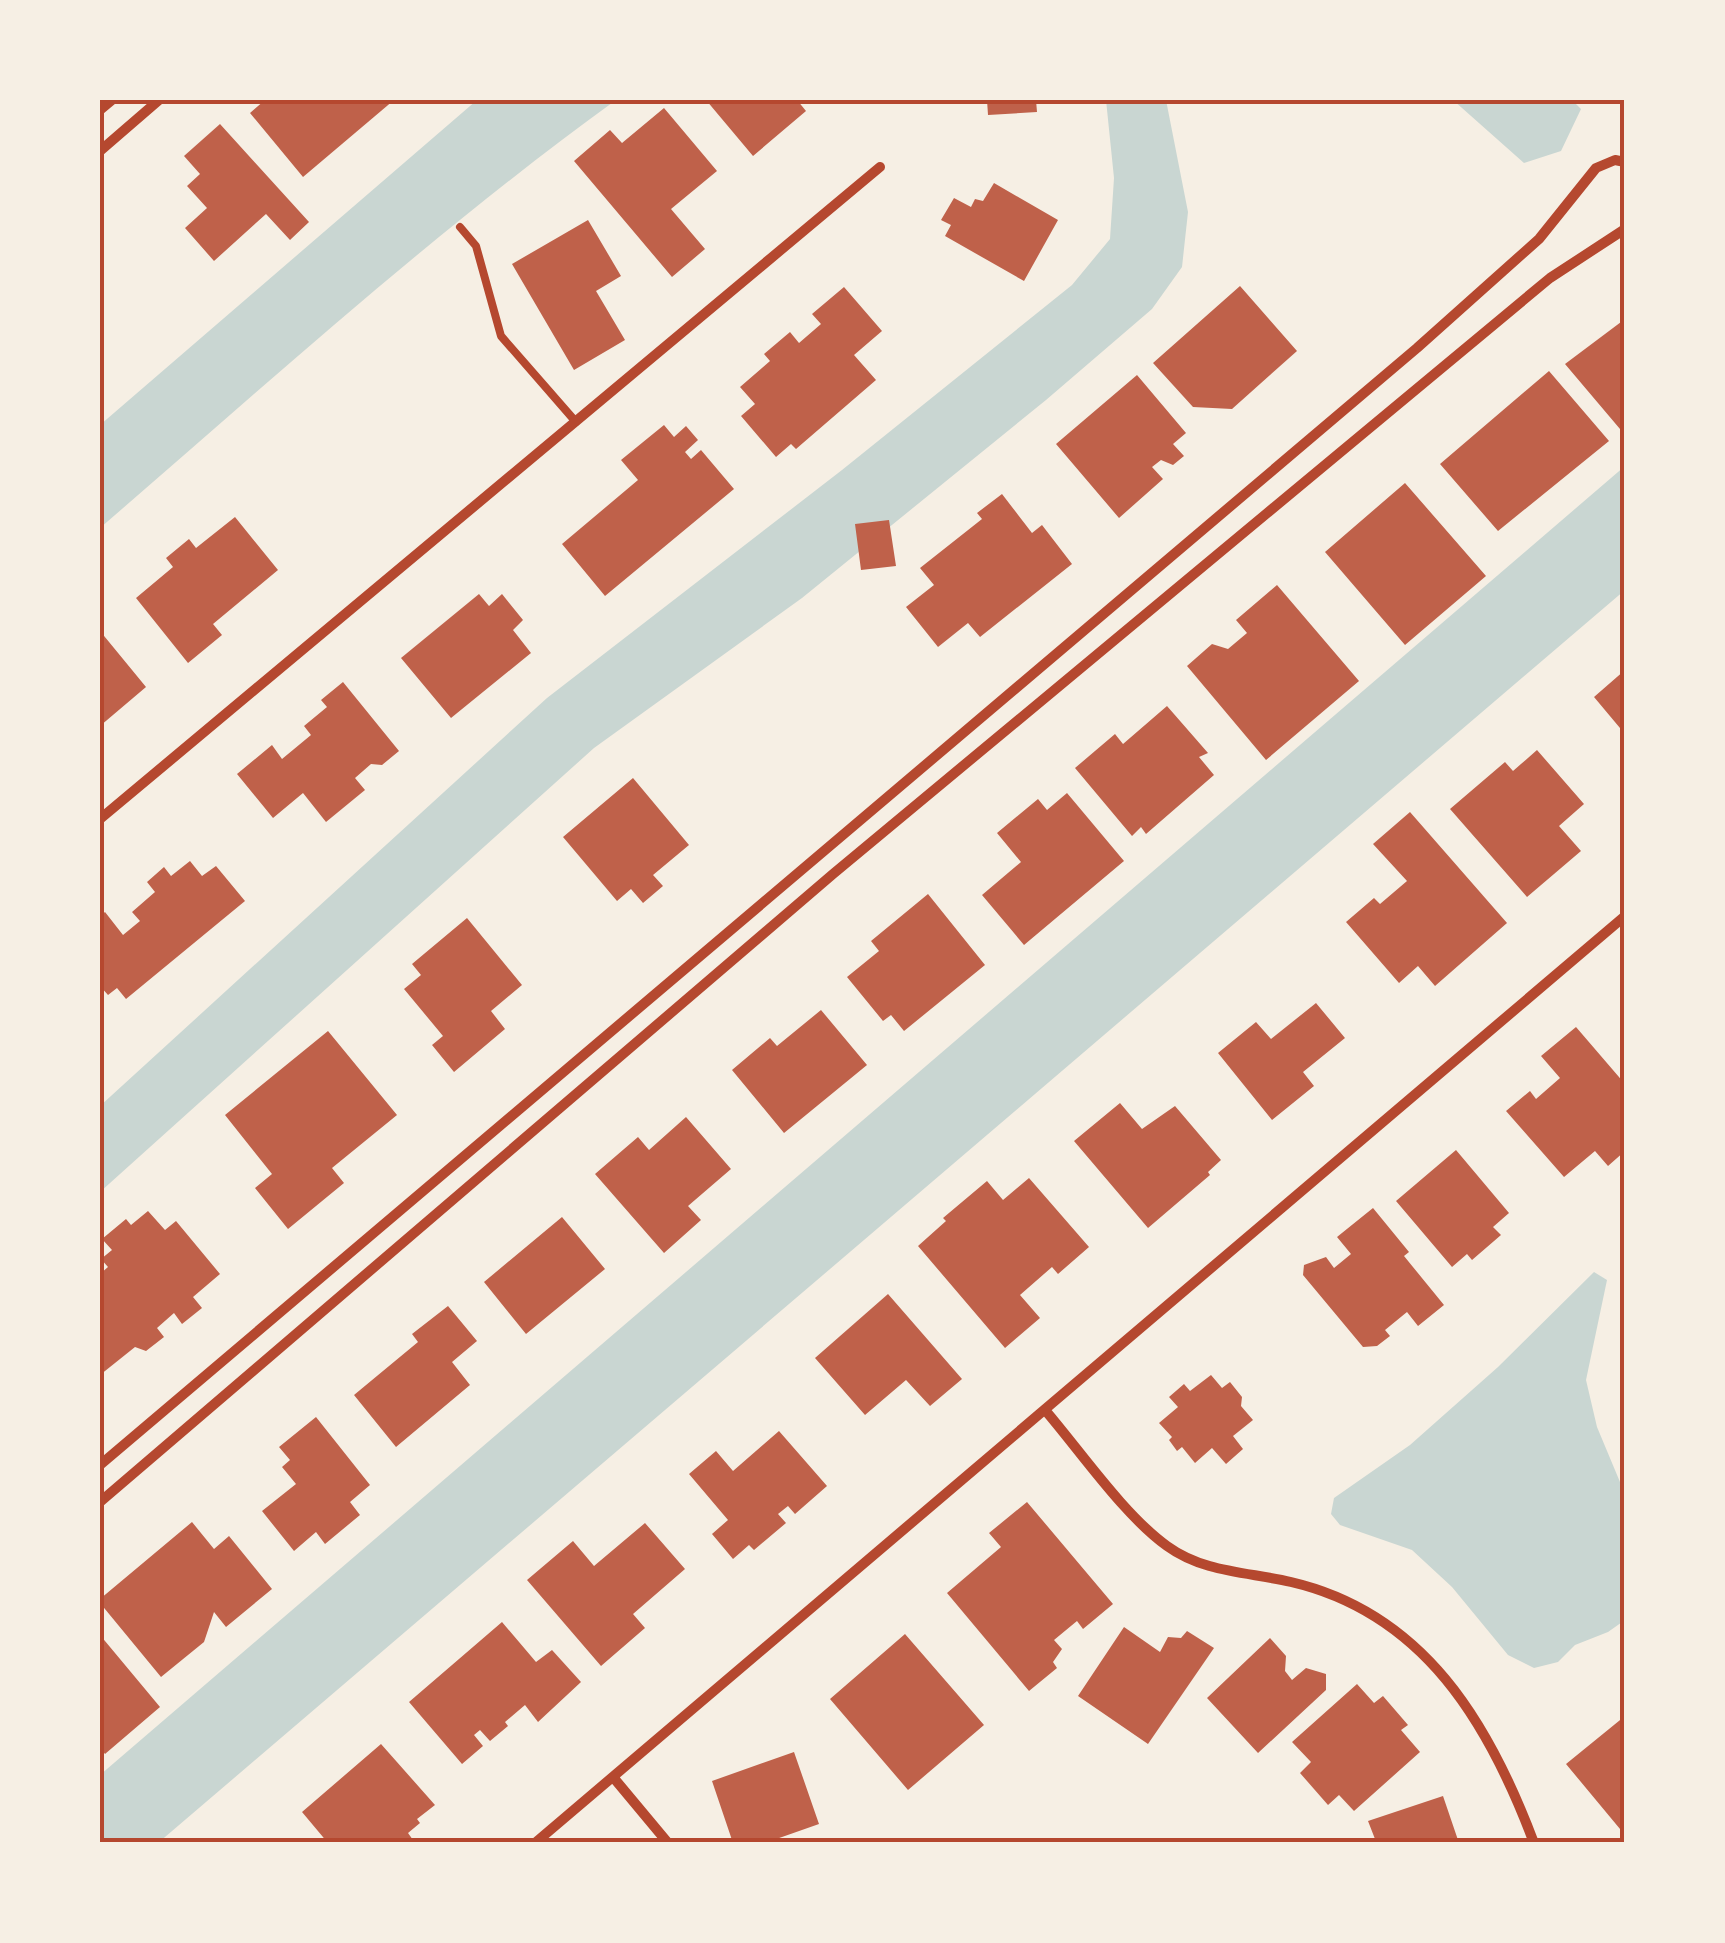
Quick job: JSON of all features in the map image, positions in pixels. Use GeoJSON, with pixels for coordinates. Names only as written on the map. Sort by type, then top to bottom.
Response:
{"type":"FeatureCollection","features":[{"type":"Feature","properties":{"kind":"street"},"geometry":{"type":"LineString","coordinates":[[100,110],[112,100]]}},
{"type":"Feature","properties":{"kind":"street"},"geometry":{"type":"LineString","coordinates":[[100,151],[160,100]]}},
{"type":"Feature","properties":{"kind":"street"},"geometry":{"type":"LineString","coordinates":[[100,1464],[1417,348],[1539,239],[1596,168],[1615,160],[1625,162]]}},
{"type":"Feature","properties":{"kind":"street"},"geometry":{"type":"LineString","coordinates":[[100,819],[880,167]]}},
{"type":"Feature","properties":{"kind":"street"},"geometry":{"type":"LineString","coordinates":[[100,1502],[879,836],[1550,278],[1625,229]]}},
{"type":"Feature","properties":{"kind":"street"},"geometry":{"type":"LineString","coordinates":[[535,1843],[1625,916]]}},
{"type":"Feature","properties":{"kind":"street"},"geometry":{"type":"LineString","coordinates":[[1046,1410],[1140,1522],[1168,1548],[1202,1565],[1328,1593],[1380,1620],[1427,1655],[1454,1685],[1475,1720],[1534,1843]]}},
{"type":"Feature","properties":{"kind":"street"},"geometry":{"type":"LineString","coordinates":[[613,1777],[668,1843]]}},
{"type":"Feature","properties":{"kind":"lane"},"geometry":{"type":"LineString","coordinates":[[460,227],[476,246],[502,336],[576,422]]}},
{"type":"Feature","properties":{"kind":"shaded area"},"geometry":{"type":"Polygon","coordinates":[[[477,100],[616,100],[418,254],[100,528],[100,425],[477,100]]]}},
{"type":"Feature","properties":{"kind":"shaded area"},"geometry":{"type":"Polygon","coordinates":[[[1106,100],[1166,100],[1188,212],[1182,267],[1152,309],[802,598],[594,748],[100,1192],[100,1106],[547,698],[842,470],[1072,285],[1110,239],[1114,178],[1106,100]]]}},
{"type":"Feature","properties":{"kind":"shaded area"},"geometry":{"type":"Polygon","coordinates":[[[1453,100],[1572,100],[1581,109],[1561,151],[1524,163],[1453,100]]]}},
{"type":"Feature","properties":{"kind":"shaded area"},"geometry":{"type":"Polygon","coordinates":[[[1625,466],[1625,590],[158,1843],[100,1843],[100,1775],[1625,466]]]}},
{"type":"Feature","properties":{"kind":"shaded area"},"geometry":{"type":"Polygon","coordinates":[[[1594,1272],[1607,1280],[1586,1380],[1597,1427],[1625,1494],[1625,1620],[1608,1632],[1575,1645],[1558,1662],[1534,1668],[1508,1655],[1452,1587],[1412,1550],[1340,1525],[1331,1514],[1334,1498],[1410,1445],[1498,1367],[1594,1272]]]}},
{"type":"Feature","properties":{"kind":"building"},"geometry":{"type":"Polygon","coordinates":[[[265,100],[394,100],[303,177],[250,113],[265,100]]]}},
{"type":"Feature","properties":{"kind":"building"},"geometry":{"type":"Polygon","coordinates":[[[706,100],[797,100],[806,111],[753,156],[706,100]]]}},
{"type":"Feature","properties":{"kind":"building"},"geometry":{"type":"Polygon","coordinates":[[[987,100],[1036,100],[1037,112],[988,115],[987,100]]]}},
{"type":"Feature","properties":{"kind":"building"},"geometry":{"type":"Polygon","coordinates":[[[664,108],[717,171],[671,209],[705,249],[672,277],[574,161],[610,130],[622,143],[664,108]]]}},
{"type":"Feature","properties":{"kind":"building"},"geometry":{"type":"Polygon","coordinates":[[[220,124],[309,222],[290,240],[266,214],[214,261],[185,228],[207,208],[187,186],[200,174],[184,156],[220,124]]]}},
{"type":"Feature","properties":{"kind":"building"},"geometry":{"type":"Polygon","coordinates":[[[994,183],[1058,220],[1024,281],[945,236],[951,225],[941,220],[954,198],[971,207],[975,199],[983,201],[994,183]]]}},
{"type":"Feature","properties":{"kind":"building"},"geometry":{"type":"Polygon","coordinates":[[[588,220],[621,276],[596,291],[625,340],[574,370],[512,264],[588,220]]]}},
{"type":"Feature","properties":{"kind":"building"},"geometry":{"type":"Polygon","coordinates":[[[1240,286],[1297,351],[1232,409],[1193,407],[1153,363],[1240,286]]]}},
{"type":"Feature","properties":{"kind":"building"},"geometry":{"type":"Polygon","coordinates":[[[844,287],[882,331],[854,355],[876,380],[796,449],[791,444],[776,457],[741,416],[755,404],[740,387],[770,361],[764,354],[790,332],[799,343],[821,324],[812,314],[844,287]]]}},
{"type":"Feature","properties":{"kind":"building"},"geometry":{"type":"Polygon","coordinates":[[[1625,319],[1625,425],[1620,429],[1565,364],[1625,319]]]}},
{"type":"Feature","properties":{"kind":"building"},"geometry":{"type":"Polygon","coordinates":[[[1549,371],[1609,441],[1498,531],[1440,464],[1549,371]]]}},
{"type":"Feature","properties":{"kind":"building"},"geometry":{"type":"Polygon","coordinates":[[[1137,375],[1186,433],[1173,444],[1184,456],[1173,465],[1161,460],[1152,467],[1163,479],[1119,518],[1056,444],[1137,375]]]}},
{"type":"Feature","properties":{"kind":"building"},"geometry":{"type":"Polygon","coordinates":[[[664,425],[674,437],[686,426],[698,440],[685,452],[691,459],[701,450],[734,489],[605,596],[562,544],[638,480],[621,460],[664,425]]]}},
{"type":"Feature","properties":{"kind":"building"},"geometry":{"type":"Polygon","coordinates":[[[1405,483],[1486,576],[1405,645],[1325,552],[1405,483]]]}},
{"type":"Feature","properties":{"kind":"building"},"geometry":{"type":"Polygon","coordinates":[[[1002,494],[1032,533],[1042,525],[1072,564],[980,637],[968,623],[938,647],[906,607],[934,585],[920,568],[982,519],[977,513],[1002,494]]]}},
{"type":"Feature","properties":{"kind":"building"},"geometry":{"type":"Polygon","coordinates":[[[235,517],[278,570],[213,624],[222,635],[188,663],[136,598],[173,567],[166,558],[189,539],[196,548],[235,517]]]}},
{"type":"Feature","properties":{"kind":"building"},"geometry":{"type":"Polygon","coordinates":[[[889,520],[896,566],[861,570],[855,524],[889,520]]]}},
{"type":"Feature","properties":{"kind":"building"},"geometry":{"type":"Polygon","coordinates":[[[1277,585],[1359,681],[1266,760],[1187,666],[1212,644],[1228,649],[1247,633],[1236,620],[1277,585]]]}},
{"type":"Feature","properties":{"kind":"building"},"geometry":{"type":"Polygon","coordinates":[[[479,594],[489,606],[502,594],[523,620],[513,630],[531,653],[451,718],[401,658],[479,594]]]}},
{"type":"Feature","properties":{"kind":"building"},"geometry":{"type":"Polygon","coordinates":[[[100,631],[146,687],[100,726],[100,631]]]}},
{"type":"Feature","properties":{"kind":"building"},"geometry":{"type":"Polygon","coordinates":[[[1625,670],[1625,734],[1594,697],[1625,670]]]}},
{"type":"Feature","properties":{"kind":"building"},"geometry":{"type":"Polygon","coordinates":[[[343,682],[399,751],[382,765],[371,764],[355,778],[365,790],[326,822],[303,793],[273,818],[237,774],[272,745],[282,759],[311,735],[304,726],[327,707],[321,700],[343,682]]]}},
{"type":"Feature","properties":{"kind":"building"},"geometry":{"type":"Polygon","coordinates":[[[1167,706],[1208,753],[1199,757],[1214,775],[1146,834],[1141,827],[1132,836],[1075,768],[1115,734],[1123,744],[1167,706]]]}},
{"type":"Feature","properties":{"kind":"building"},"geometry":{"type":"Polygon","coordinates":[[[1537,750],[1584,804],[1559,826],[1581,851],[1527,897],[1450,809],[1505,762],[1513,771],[1537,750]]]}},
{"type":"Feature","properties":{"kind":"building"},"geometry":{"type":"Polygon","coordinates":[[[633,778],[689,845],[653,875],[663,886],[643,903],[631,889],[617,901],[563,837],[633,778]]]}},
{"type":"Feature","properties":{"kind":"building"},"geometry":{"type":"Polygon","coordinates":[[[1067,793],[1124,861],[1024,945],[982,895],[1021,862],[997,833],[1038,799],[1047,810],[1067,793]]]}},
{"type":"Feature","properties":{"kind":"building"},"geometry":{"type":"Polygon","coordinates":[[[1410,812],[1507,923],[1435,986],[1418,966],[1399,983],[1346,922],[1374,898],[1380,904],[1407,881],[1373,844],[1410,812]]]}},
{"type":"Feature","properties":{"kind":"building"},"geometry":{"type":"Polygon","coordinates":[[[190,861],[202,876],[216,866],[245,901],[126,999],[117,988],[108,995],[100,986],[100,916],[105,912],[123,935],[140,921],[132,912],[155,892],[147,882],[164,867],[171,876],[190,861]]]}},
{"type":"Feature","properties":{"kind":"building"},"geometry":{"type":"Polygon","coordinates":[[[928,894],[985,965],[904,1031],[891,1015],[883,1021],[847,977],[879,951],[871,941],[928,894]]]}},
{"type":"Feature","properties":{"kind":"building"},"geometry":{"type":"Polygon","coordinates":[[[467,918],[522,985],[491,1011],[505,1029],[454,1072],[432,1045],[443,1036],[404,989],[421,975],[412,964],[467,918]]]}},
{"type":"Feature","properties":{"kind":"building"},"geometry":{"type":"Polygon","coordinates":[[[1316,1003],[1345,1038],[1303,1072],[1314,1086],[1272,1120],[1218,1053],[1256,1022],[1271,1039],[1316,1003]]]}},
{"type":"Feature","properties":{"kind":"building"},"geometry":{"type":"Polygon","coordinates":[[[821,1010],[867,1065],[784,1133],[732,1070],[770,1038],[777,1046],[821,1010]]]}},
{"type":"Feature","properties":{"kind":"building"},"geometry":{"type":"Polygon","coordinates":[[[1576,1027],[1625,1084],[1625,1151],[1608,1166],[1595,1151],[1564,1177],[1506,1111],[1530,1091],[1536,1099],[1560,1078],[1541,1056],[1576,1027]]]}},
{"type":"Feature","properties":{"kind":"building"},"geometry":{"type":"Polygon","coordinates":[[[328,1031],[397,1115],[332,1168],[344,1183],[288,1229],[255,1188],[272,1174],[225,1115],[328,1031]]]}},
{"type":"Feature","properties":{"kind":"building"},"geometry":{"type":"Polygon","coordinates":[[[1120,1103],[1142,1129],[1175,1106],[1221,1160],[1208,1172],[1210,1175],[1148,1228],[1074,1141],[1120,1103]]]}},
{"type":"Feature","properties":{"kind":"building"},"geometry":{"type":"Polygon","coordinates":[[[686,1117],[731,1169],[688,1206],[701,1220],[664,1253],[595,1174],[638,1137],[649,1150],[686,1117]]]}},
{"type":"Feature","properties":{"kind":"building"},"geometry":{"type":"Polygon","coordinates":[[[1456,1150],[1509,1213],[1493,1227],[1501,1235],[1472,1260],[1467,1254],[1452,1267],[1396,1201],[1456,1150]]]}},
{"type":"Feature","properties":{"kind":"building"},"geometry":{"type":"Polygon","coordinates":[[[1029,1178],[1089,1247],[1058,1274],[1052,1267],[1020,1295],[1040,1318],[1005,1348],[918,1246],[946,1221],[943,1218],[987,1181],[1003,1200],[1029,1178]]]}},
{"type":"Feature","properties":{"kind":"building"},"geometry":{"type":"Polygon","coordinates":[[[1373,1208],[1409,1252],[1404,1256],[1444,1305],[1418,1326],[1407,1312],[1385,1330],[1390,1336],[1377,1346],[1363,1347],[1303,1275],[1304,1265],[1326,1257],[1334,1268],[1351,1254],[1337,1237],[1373,1208]]]}},
{"type":"Feature","properties":{"kind":"building"},"geometry":{"type":"Polygon","coordinates":[[[148,1211],[165,1230],[176,1221],[220,1274],[193,1297],[202,1308],[182,1324],[174,1313],[157,1328],[164,1337],[146,1351],[135,1347],[100,1375],[100,1274],[108,1267],[101,1259],[112,1250],[102,1239],[126,1219],[131,1225],[148,1211]]]}},
{"type":"Feature","properties":{"kind":"building"},"geometry":{"type":"Polygon","coordinates":[[[562,1217],[605,1269],[526,1334],[484,1282],[562,1217]]]}},
{"type":"Feature","properties":{"kind":"building"},"geometry":{"type":"Polygon","coordinates":[[[888,1294],[962,1379],[930,1406],[906,1380],[865,1415],[815,1358],[888,1294]]]}},
{"type":"Feature","properties":{"kind":"building"},"geometry":{"type":"Polygon","coordinates":[[[448,1306],[477,1341],[452,1362],[470,1385],[396,1447],[354,1395],[418,1342],[412,1334],[448,1306]]]}},
{"type":"Feature","properties":{"kind":"building"},"geometry":{"type":"Polygon","coordinates":[[[1211,1375],[1222,1388],[1230,1382],[1242,1397],[1241,1406],[1253,1420],[1233,1436],[1243,1449],[1226,1464],[1212,1448],[1195,1463],[1182,1447],[1177,1451],[1169,1440],[1172,1437],[1159,1423],[1178,1407],[1169,1397],[1184,1384],[1190,1391],[1211,1375]]]}},
{"type":"Feature","properties":{"kind":"building"},"geometry":{"type":"Polygon","coordinates":[[[316,1417],[370,1485],[350,1502],[360,1515],[325,1544],[316,1532],[294,1551],[262,1511],[296,1484],[282,1467],[290,1460],[279,1447],[316,1417]]]}},
{"type":"Feature","properties":{"kind":"building"},"geometry":{"type":"Polygon","coordinates":[[[779,1431],[827,1486],[795,1514],[788,1506],[778,1514],[786,1523],[754,1550],[749,1545],[733,1559],[712,1534],[728,1520],[689,1474],[716,1451],[733,1471],[779,1431]]]}},
{"type":"Feature","properties":{"kind":"building"},"geometry":{"type":"Polygon","coordinates":[[[1027,1502],[1113,1604],[1083,1629],[1077,1621],[1054,1640],[1062,1649],[1053,1662],[1057,1668],[1029,1691],[947,1593],[1001,1547],[989,1533],[1027,1502]]]}},
{"type":"Feature","properties":{"kind":"building"},"geometry":{"type":"Polygon","coordinates":[[[192,1522],[214,1549],[229,1536],[272,1589],[226,1627],[214,1612],[204,1642],[161,1677],[100,1599],[192,1522]]]}},
{"type":"Feature","properties":{"kind":"building"},"geometry":{"type":"Polygon","coordinates":[[[645,1523],[685,1569],[633,1614],[645,1628],[601,1666],[527,1580],[573,1541],[594,1566],[645,1523]]]}},
{"type":"Feature","properties":{"kind":"building"},"geometry":{"type":"Polygon","coordinates":[[[502,1622],[536,1662],[552,1650],[581,1682],[538,1722],[525,1705],[490,1741],[480,1730],[474,1735],[483,1746],[462,1764],[409,1702],[502,1622]]]}},
{"type":"Feature","properties":{"kind":"building"},"geometry":{"type":"Polygon","coordinates":[[[1124,1627],[1160,1652],[1168,1637],[1181,1638],[1187,1631],[1214,1648],[1148,1744],[1078,1696],[1124,1627]]]}},
{"type":"Feature","properties":{"kind":"building"},"geometry":{"type":"Polygon","coordinates":[[[905,1634],[984,1725],[908,1790],[830,1699],[905,1634]]]}},
{"type":"Feature","properties":{"kind":"building"},"geometry":{"type":"Polygon","coordinates":[[[100,1635],[160,1707],[105,1754],[100,1748],[100,1635]]]}},
{"type":"Feature","properties":{"kind":"building"},"geometry":{"type":"Polygon","coordinates":[[[1270,1638],[1286,1656],[1285,1671],[1292,1680],[1306,1668],[1326,1674],[1326,1690],[1258,1753],[1207,1698],[1270,1638]]]}},
{"type":"Feature","properties":{"kind":"building"},"geometry":{"type":"Polygon","coordinates":[[[1357,1684],[1374,1703],[1383,1696],[1408,1725],[1401,1730],[1420,1752],[1354,1811],[1339,1795],[1328,1805],[1300,1773],[1311,1762],[1292,1742],[1357,1684]]]}},
{"type":"Feature","properties":{"kind":"building"},"geometry":{"type":"Polygon","coordinates":[[[1625,1716],[1625,1835],[1566,1764],[1625,1716]]]}},
{"type":"Feature","properties":{"kind":"building"},"geometry":{"type":"Polygon","coordinates":[[[381,1744],[435,1805],[417,1819],[420,1823],[408,1833],[413,1840],[410,1843],[328,1843],[302,1812],[381,1744]]]}},
{"type":"Feature","properties":{"kind":"building"},"geometry":{"type":"Polygon","coordinates":[[[794,1752],[819,1824],[765,1843],[733,1843],[712,1781],[794,1752]]]}},
{"type":"Feature","properties":{"kind":"building"},"geometry":{"type":"Polygon","coordinates":[[[1443,1796],[1459,1843],[1364,1843],[1375,1839],[1368,1821],[1443,1796]]]}}]}
